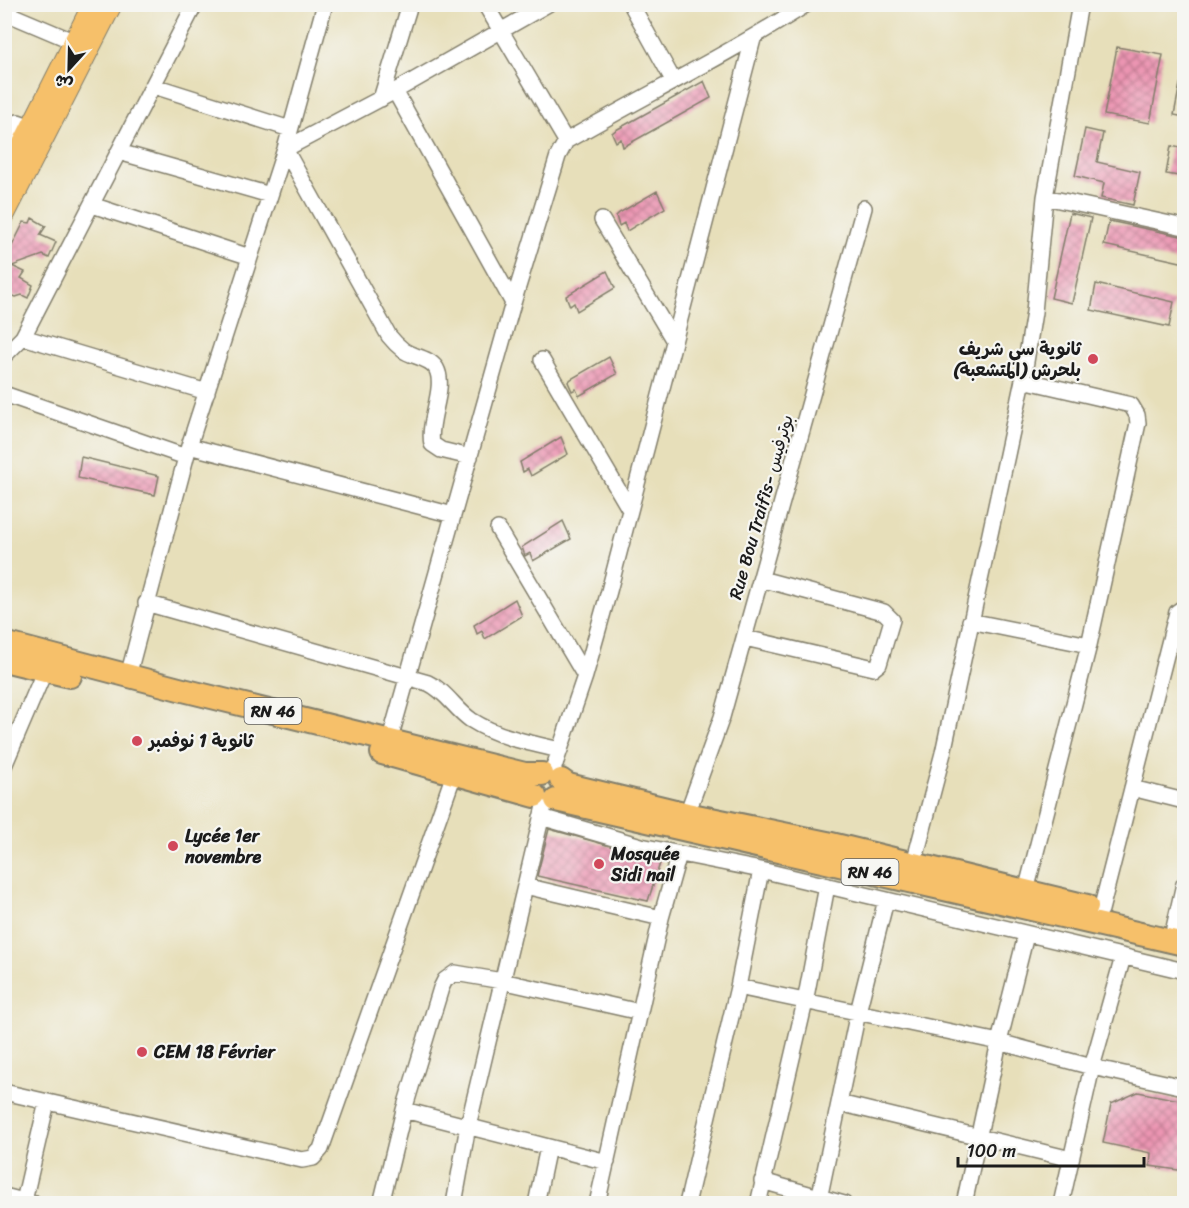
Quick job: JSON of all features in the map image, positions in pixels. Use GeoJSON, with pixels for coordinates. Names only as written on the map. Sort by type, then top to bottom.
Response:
{"type":"FeatureCollection","features":[{"type":"Feature","properties":{"kind":"highway","name":"RN 46"},"geometry":{"type":"LineString","coordinates":[[4,643],[525,774],[548,792]]}},
{"type":"Feature","properties":{"kind":"highway","name":"RN 46"},"geometry":{"type":"LineString","coordinates":[[4,660],[359,747],[454,774],[548,792],[1181,934]]}},
{"type":"Feature","properties":{"kind":"highway","name":"RN 46"},"geometry":{"type":"LineString","coordinates":[[548,792],[568,785],[687,814],[914,863],[1101,910],[1181,934]]}},
{"type":"Feature","properties":{"kind":"main road"},"geometry":{"type":"LineString","coordinates":[[4,216],[83,46],[93,4]]}},
{"type":"Feature","properties":{"kind":"main road"},"geometry":{"type":"LineString","coordinates":[[4,181],[32,127],[112,4]]}},
{"type":"Feature","properties":{"kind":"street"},"geometry":{"type":"LineString","coordinates":[[4,356],[23,337],[195,4]]}},
{"type":"Feature","properties":{"kind":"street"},"geometry":{"type":"LineString","coordinates":[[381,99],[410,4]]}},
{"type":"Feature","properties":{"kind":"street"},"geometry":{"type":"LineString","coordinates":[[485,4],[566,141]]}},
{"type":"Feature","properties":{"kind":"street"},"geometry":{"type":"LineString","coordinates":[[285,149],[381,99],[548,4]]}},
{"type":"Feature","properties":{"kind":"street"},"geometry":{"type":"LineString","coordinates":[[631,4],[673,80]]}},
{"type":"Feature","properties":{"kind":"street"},"geometry":{"type":"LineString","coordinates":[[390,740],[513,303],[558,156],[566,141],[673,80],[753,39],[807,4]]}},
{"type":"Feature","properties":{"kind":"street"},"geometry":{"type":"LineString","coordinates":[[914,863],[943,753],[1023,380],[1034,312],[1045,197],[1080,4]]}},
{"type":"Feature","properties":{"kind":"street"},"geometry":{"type":"LineString","coordinates":[[128,676],[188,452],[285,149],[322,5]]}},
{"type":"Feature","properties":{"kind":"street"},"geometry":{"type":"LineString","coordinates":[[4,12],[83,46]]}},
{"type":"Feature","properties":{"kind":"street"},"geometry":{"type":"LineString","coordinates":[[454,1203],[468,1126],[548,792],[585,676],[753,39]]}},
{"type":"Feature","properties":{"kind":"street"},"geometry":{"type":"LineString","coordinates":[[154,86],[290,129]]}},
{"type":"Feature","properties":{"kind":"street"},"geometry":{"type":"LineString","coordinates":[[395,91],[513,303]]}},
{"type":"Feature","properties":{"kind":"street"},"geometry":{"type":"LineString","coordinates":[[4,146],[18,122],[32,127]]}},
{"type":"Feature","properties":{"kind":"street"},"geometry":{"type":"LineString","coordinates":[[285,149],[389,336],[403,350],[429,362],[436,369],[440,380],[430,433],[432,444],[441,450],[470,457]]}},
{"type":"Feature","properties":{"kind":"street"},"geometry":{"type":"LineString","coordinates":[[119,152],[270,195]]}},
{"type":"Feature","properties":{"kind":"street"},"geometry":{"type":"LineString","coordinates":[[1045,197],[1185,227]]}},
{"type":"Feature","properties":{"kind":"street"},"geometry":{"type":"LineString","coordinates":[[92,206],[250,257]]}},
{"type":"Feature","properties":{"kind":"street","name":"Rue Bou Traifis- بوترفيس"},"geometry":{"type":"LineString","coordinates":[[687,814],[722,717],[864,208]]}},
{"type":"Feature","properties":{"kind":"street"},"geometry":{"type":"LineString","coordinates":[[602,219],[674,341]]}},
{"type":"Feature","properties":{"kind":"street"},"geometry":{"type":"LineString","coordinates":[[23,337],[207,392]]}},
{"type":"Feature","properties":{"kind":"street"},"geometry":{"type":"LineString","coordinates":[[542,360],[630,510]]}},
{"type":"Feature","properties":{"kind":"street"},"geometry":{"type":"LineString","coordinates":[[1023,380],[1123,402],[1131,405],[1137,415],[1138,423],[1089,645],[1026,891]]}},
{"type":"Feature","properties":{"kind":"street"},"geometry":{"type":"LineString","coordinates":[[4,394],[188,452],[453,514]]}},
{"type":"Feature","properties":{"kind":"street"},"geometry":{"type":"LineString","coordinates":[[498,529],[585,676]]}},
{"type":"Feature","properties":{"kind":"street"},"geometry":{"type":"LineString","coordinates":[[745,638],[874,668],[879,664],[892,620],[884,612],[761,579]]}},
{"type":"Feature","properties":{"kind":"street"},"geometry":{"type":"LineString","coordinates":[[147,603],[409,677],[441,690],[469,718],[490,730],[560,750]]}},
{"type":"Feature","properties":{"kind":"street"},"geometry":{"type":"LineString","coordinates":[[1101,910],[1177,612],[1185,607]]}},
{"type":"Feature","properties":{"kind":"street"},"geometry":{"type":"LineString","coordinates":[[970,621],[1089,645]]}},
{"type":"Feature","properties":{"kind":"street"},"geometry":{"type":"LineString","coordinates":[[4,765],[45,670]]}},
{"type":"Feature","properties":{"kind":"street"},"geometry":{"type":"LineString","coordinates":[[4,1092],[302,1160],[313,1158],[321,1149],[454,774]]}},
{"type":"Feature","properties":{"kind":"street"},"geometry":{"type":"LineString","coordinates":[[1132,788],[1185,801]]}},
{"type":"Feature","properties":{"kind":"street"},"geometry":{"type":"LineString","coordinates":[[548,792],[640,846],[761,870],[1185,970]]}},
{"type":"Feature","properties":{"kind":"street"},"geometry":{"type":"LineString","coordinates":[[597,1203],[661,918],[678,854]]}},
{"type":"Feature","properties":{"kind":"street"},"geometry":{"type":"LineString","coordinates":[[687,1203],[738,987],[761,870]]}},
{"type":"Feature","properties":{"kind":"street"},"geometry":{"type":"LineString","coordinates":[[1181,934],[1185,884]]}},
{"type":"Feature","properties":{"kind":"street"},"geometry":{"type":"LineString","coordinates":[[525,886],[661,918]]}},
{"type":"Feature","properties":{"kind":"street"},"geometry":{"type":"LineString","coordinates":[[758,1203],[805,1002],[827,886]]}},
{"type":"Feature","properties":{"kind":"street"},"geometry":{"type":"LineString","coordinates":[[819,1201],[858,1012],[886,900]]}},
{"type":"Feature","properties":{"kind":"street"},"geometry":{"type":"LineString","coordinates":[[964,1203],[999,1042],[1026,934]]}},
{"type":"Feature","properties":{"kind":"street"},"geometry":{"type":"LineString","coordinates":[[1061,1203],[1092,1067],[1123,957]]}},
{"type":"Feature","properties":{"kind":"street"},"geometry":{"type":"LineString","coordinates":[[381,1203],[404,1110],[445,980],[455,973],[502,981],[640,1012]]}},
{"type":"Feature","properties":{"kind":"street"},"geometry":{"type":"LineString","coordinates":[[738,987],[999,1042],[1092,1067],[1185,1087]]}},
{"type":"Feature","properties":{"kind":"street"},"geometry":{"type":"LineString","coordinates":[[4,1197],[29,1202],[47,1102]]}},
{"type":"Feature","properties":{"kind":"street"},"geometry":{"type":"LineString","coordinates":[[839,1103],[1071,1160]]}},
{"type":"Feature","properties":{"kind":"street"},"geometry":{"type":"LineString","coordinates":[[404,1110],[607,1162]]}},
{"type":"Feature","properties":{"kind":"street"},"geometry":{"type":"LineString","coordinates":[[537,1203],[548,1147]]}},
{"type":"Feature","properties":{"kind":"street"},"geometry":{"type":"LineString","coordinates":[[762,1181],[819,1201],[844,1203]]}},
{"type":"Feature","properties":{"kind":"building"},"geometry":{"type":"Polygon","coordinates":[[[1117,47],[1163,55],[1150,123],[1104,115],[1117,47]]]}},
{"type":"Feature","properties":{"kind":"building"},"geometry":{"type":"Polygon","coordinates":[[[704,81],[711,98],[623,147],[621,139],[616,142],[612,133],[616,130],[704,81]]]}},
{"type":"Feature","properties":{"kind":"building"},"geometry":{"type":"Polygon","coordinates":[[[1180,84],[1185,85],[1185,117],[1174,115],[1180,84]]]}},
{"type":"Feature","properties":{"kind":"building"},"geometry":{"type":"Polygon","coordinates":[[[1085,129],[1103,133],[1097,162],[1140,172],[1133,205],[1101,198],[1104,183],[1075,176],[1085,129]]]}},
{"type":"Feature","properties":{"kind":"building"},"geometry":{"type":"Polygon","coordinates":[[[1171,146],[1185,149],[1185,177],[1166,174],[1171,146]]]}},
{"type":"Feature","properties":{"kind":"building"},"geometry":{"type":"Polygon","coordinates":[[[657,191],[665,208],[627,231],[624,223],[619,226],[616,216],[619,213],[657,191]]]}},
{"type":"Feature","properties":{"kind":"building"},"geometry":{"type":"Polygon","coordinates":[[[1070,213],[1091,218],[1072,303],[1051,298],[1070,213]]]}},
{"type":"Feature","properties":{"kind":"building"},"geometry":{"type":"Polygon","coordinates":[[[32,218],[46,226],[40,235],[56,242],[49,258],[43,255],[12,266],[25,272],[21,278],[33,285],[28,298],[22,295],[16,297],[4,294],[4,262],[24,222],[30,223],[32,218]]]}},
{"type":"Feature","properties":{"kind":"building"},"geometry":{"type":"Polygon","coordinates":[[[1109,221],[1185,237],[1185,263],[1104,245],[1109,221]]]}},
{"type":"Feature","properties":{"kind":"building"},"geometry":{"type":"Polygon","coordinates":[[[607,271],[615,288],[577,311],[574,303],[570,306],[566,296],[607,271]]]}},
{"type":"Feature","properties":{"kind":"building"},"geometry":{"type":"Polygon","coordinates":[[[1096,284],[1174,302],[1169,327],[1091,310],[1096,284]]]}},
{"type":"Feature","properties":{"kind":"building"},"geometry":{"type":"Polygon","coordinates":[[[609,357],[617,374],[579,396],[576,389],[572,391],[568,382],[571,379],[609,357]]]}},
{"type":"Feature","properties":{"kind":"building"},"geometry":{"type":"Polygon","coordinates":[[[561,437],[568,454],[531,476],[528,469],[523,472],[520,462],[561,437]]]}},
{"type":"Feature","properties":{"kind":"building"},"geometry":{"type":"Polygon","coordinates":[[[81,457],[159,476],[155,495],[78,478],[81,457]]]}},
{"type":"Feature","properties":{"kind":"building"},"geometry":{"type":"Polygon","coordinates":[[[563,521],[571,539],[533,561],[530,553],[525,556],[522,547],[563,521]]]}},
{"type":"Feature","properties":{"kind":"building"},"geometry":{"type":"Polygon","coordinates":[[[515,599],[522,616],[485,639],[482,631],[477,634],[474,625],[515,599]]]}},
{"type":"Feature","properties":{"kind":"building","name":"Mosquée Sidi nail"},"geometry":{"type":"Polygon","coordinates":[[[549,829],[661,860],[648,901],[537,876],[549,829]]]}},
{"type":"Feature","properties":{"kind":"building"},"geometry":{"type":"Polygon","coordinates":[[[1138,1092],[1185,1101],[1185,1171],[1150,1166],[1151,1153],[1103,1143],[1111,1104],[1138,1092]]]}},
{"type":"Feature","properties":{"kind":"place","name":"ثانوية سي شريف بلحرش (المتشعبة)"},"geometry":{"type":"Point","coordinates":[1093,359]}},
{"type":"Feature","properties":{"kind":"place","name":"ثانوية 1 نوفمبر"},"geometry":{"type":"Point","coordinates":[137,741]}},
{"type":"Feature","properties":{"kind":"place","name":"Lycée 1er novembre"},"geometry":{"type":"Point","coordinates":[173,846]}},
{"type":"Feature","properties":{"kind":"place","name":"Mosquée Sidi nail"},"geometry":{"type":"Point","coordinates":[599,864]}},
{"type":"Feature","properties":{"kind":"place","name":"CEM 18 Février"},"geometry":{"type":"Point","coordinates":[142,1052]}}]}
